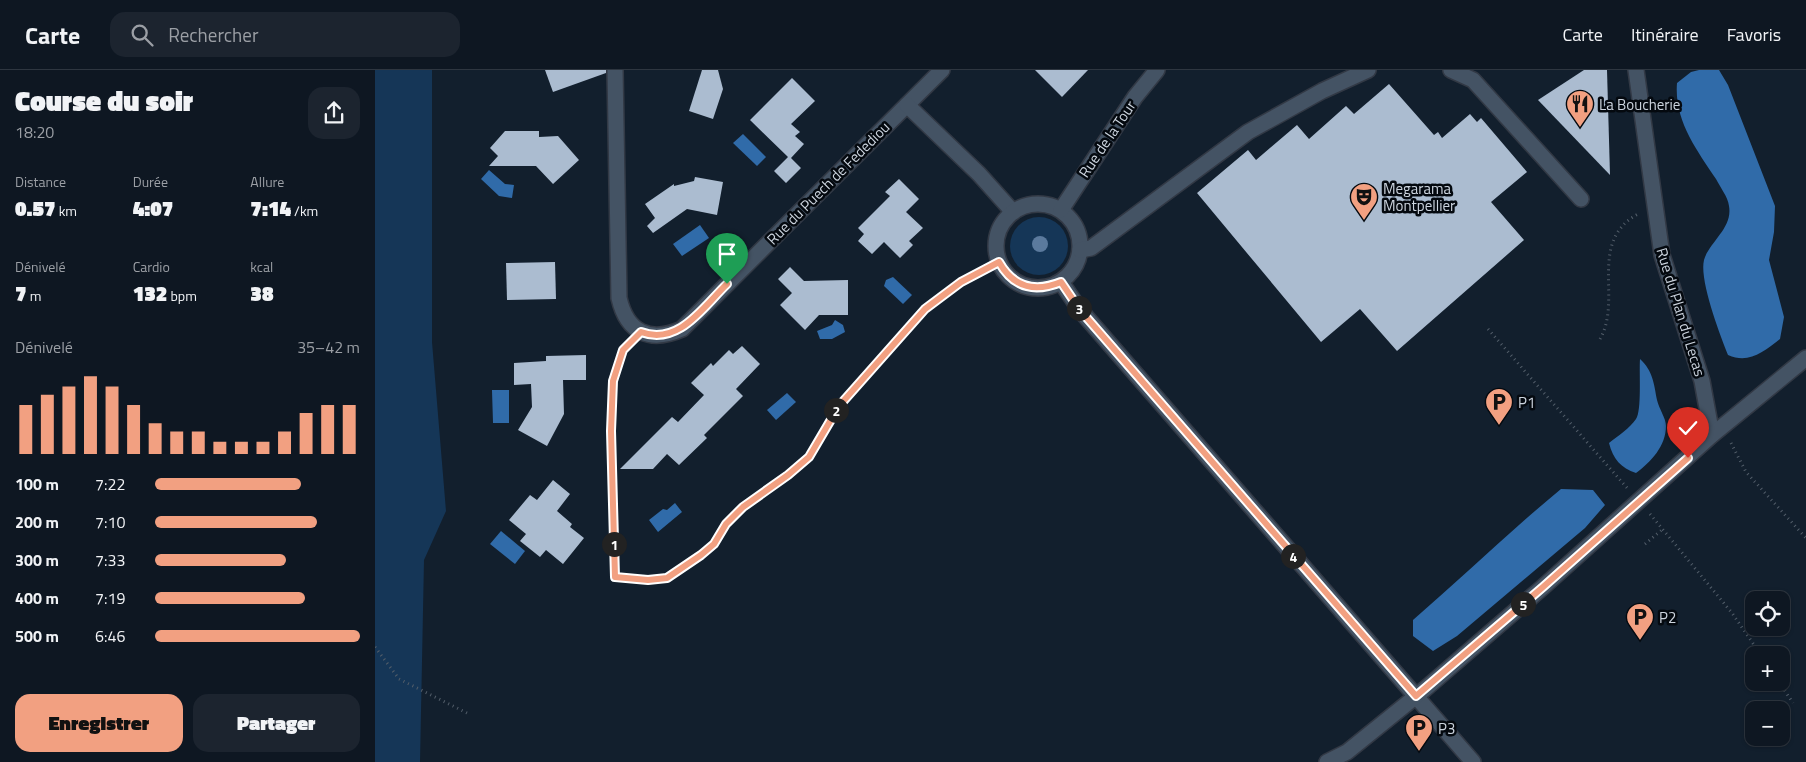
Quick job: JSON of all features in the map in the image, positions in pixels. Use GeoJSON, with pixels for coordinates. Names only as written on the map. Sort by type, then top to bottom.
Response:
{"type":"FeatureCollection","features":[{"type":"Feature","properties":{"kind":"street"},"geometry":{"type":"LineString","coordinates":[[615,70],[619,298],[627,320],[641,332]]}},
{"type":"Feature","properties":{"kind":"street","name":"Rue du Puech de Fedediou"},"geometry":{"type":"LineString","coordinates":[[641,332],[657,336],[682,328],[941,70]]}},
{"type":"Feature","properties":{"kind":"street","name":"Rue de la Tour"},"geometry":{"type":"LineString","coordinates":[[1061,210],[1135,97],[1157,70]]}},
{"type":"Feature","properties":{"kind":"street"},"geometry":{"type":"LineString","coordinates":[[1080,250],[1091,248],[1248,132],[1322,90],[1368,70]]}},
{"type":"Feature","properties":{"kind":"street"},"geometry":{"type":"LineString","coordinates":[[1451,70],[1473,80],[1581,199]]}},
{"type":"Feature","properties":{"kind":"street","name":"Rue du Plan du Lecas"},"geometry":{"type":"LineString","coordinates":[[1636,70],[1662,255],[1717,430]]}},
{"type":"Feature","properties":{"kind":"street"},"geometry":{"type":"LineString","coordinates":[[907,105],[984,180],[1013,212]]}},
{"type":"Feature","properties":{"kind":"street"},"geometry":{"type":"LineString","coordinates":[[1040,204],[1061,210],[1076,227],[1080,250],[1072,272],[1061,282],[1049,287],[1025,287],[1014,281],[1005,273],[995,248],[997,235],[1003,222],[1013,212],[1026,206],[1040,204]]}},
{"type":"Feature","properties":{"kind":"street"},"geometry":{"type":"LineString","coordinates":[[1061,282],[1080,310],[1473,762]]}},
{"type":"Feature","properties":{"kind":"street"},"geometry":{"type":"LineString","coordinates":[[1327,762],[1347,752],[1416,696],[1543,587],[1717,430],[1806,358]]}},
{"type":"Feature","properties":{"kind":"path"},"geometry":{"type":"LineString","coordinates":[[1600,339],[1605,331],[1608,306],[1609,256],[1619,229],[1635,216],[1655,206]]}},
{"type":"Feature","properties":{"kind":"path"},"geometry":{"type":"LineString","coordinates":[[641,332],[623,350],[613,381],[611,431],[615,577],[648,580],[667,578],[714,544],[726,524],[743,507],[788,475],[809,457],[844,400],[925,309],[961,282],[999,262]]}},
{"type":"Feature","properties":{"kind":"path"},"geometry":{"type":"LineString","coordinates":[[1717,430],[1746,472],[1806,538]]}},
{"type":"Feature","properties":{"kind":"path"},"geometry":{"type":"LineString","coordinates":[[1645,544],[1663,530]]}},
{"type":"Feature","properties":{"kind":"path"},"geometry":{"type":"LineString","coordinates":[[375,647],[399,679],[469,714]]}},
{"type":"Feature","properties":{"kind":"path"},"geometry":{"type":"LineString","coordinates":[[1785,691],[1793,703]]}},
{"type":"Feature","properties":{"kind":"shaded area"},"geometry":{"type":"Polygon","coordinates":[[[375,70],[432,70],[432,342],[446,511],[424,560],[420,762],[375,762],[375,70]]]}},
{"type":"Feature","properties":{"kind":"shaded area"},"geometry":{"type":"Polygon","coordinates":[[[1719,70],[1728,85],[1775,206],[1774,232],[1769,260],[1784,317],[1780,339],[1762,352],[1743,358],[1728,355],[1711,308],[1703,269],[1707,253],[1727,221],[1729,206],[1726,196],[1688,134],[1679,109],[1677,83],[1691,72],[1719,70]]]}},
{"type":"Feature","properties":{"kind":"shaded area"},"geometry":{"type":"Polygon","coordinates":[[[743,134],[766,157],[757,166],[733,143],[743,134]]]}},
{"type":"Feature","properties":{"kind":"shaded area"},"geometry":{"type":"Polygon","coordinates":[[[489,170],[505,184],[514,185],[512,198],[499,196],[481,179],[489,170]]]}},
{"type":"Feature","properties":{"kind":"shaded area"},"geometry":{"type":"Polygon","coordinates":[[[1039,217],[1050,219],[1063,230],[1068,246],[1066,257],[1055,270],[1039,275],[1028,273],[1015,262],[1010,246],[1012,235],[1023,222],[1039,217]]]}},
{"type":"Feature","properties":{"kind":"shaded area"},"geometry":{"type":"Polygon","coordinates":[[[700,225],[709,238],[682,256],[673,244],[700,225]]]}},
{"type":"Feature","properties":{"kind":"shaded area"},"geometry":{"type":"Polygon","coordinates":[[[893,277],[912,295],[903,304],[884,286],[886,280],[893,277]]]}},
{"type":"Feature","properties":{"kind":"shaded area"},"geometry":{"type":"Polygon","coordinates":[[[835,320],[843,325],[845,332],[832,339],[820,339],[817,331],[832,325],[835,320]]]}},
{"type":"Feature","properties":{"kind":"shaded area"},"geometry":{"type":"Polygon","coordinates":[[[1640,359],[1648,368],[1652,378],[1666,426],[1663,440],[1657,453],[1636,473],[1618,462],[1609,443],[1631,426],[1638,415],[1640,359]]]}},
{"type":"Feature","properties":{"kind":"shaded area"},"geometry":{"type":"Polygon","coordinates":[[[492,390],[509,390],[509,423],[493,423],[492,390]]]}},
{"type":"Feature","properties":{"kind":"shaded area"},"geometry":{"type":"Polygon","coordinates":[[[787,393],[796,402],[776,420],[767,410],[787,393]]]}},
{"type":"Feature","properties":{"kind":"shaded area"},"geometry":{"type":"Polygon","coordinates":[[[1561,489],[1593,490],[1605,505],[1585,528],[1457,636],[1433,651],[1413,636],[1413,620],[1561,489]]]}},
{"type":"Feature","properties":{"kind":"shaded area"},"geometry":{"type":"Polygon","coordinates":[[[675,503],[682,512],[658,532],[649,520],[663,509],[667,510],[675,503]]]}},
{"type":"Feature","properties":{"kind":"shaded area"},"geometry":{"type":"Polygon","coordinates":[[[501,531],[525,551],[515,564],[490,544],[501,531]]]}},
{"type":"Feature","properties":{"kind":"building"},"geometry":{"type":"Polygon","coordinates":[[[545,70],[606,70],[606,73],[553,92],[545,70]]]}},
{"type":"Feature","properties":{"kind":"building"},"geometry":{"type":"Polygon","coordinates":[[[702,70],[718,70],[723,89],[713,119],[689,111],[702,70]]]}},
{"type":"Feature","properties":{"kind":"building"},"geometry":{"type":"Polygon","coordinates":[[[1035,70],[1088,70],[1062,97],[1035,70]]]}},
{"type":"Feature","properties":{"kind":"building"},"geometry":{"type":"Polygon","coordinates":[[[1584,70],[1607,70],[1610,175],[1538,100],[1584,70]]]}},
{"type":"Feature","properties":{"kind":"building"},"geometry":{"type":"Polygon","coordinates":[[[792,78],[815,101],[791,124],[800,132],[795,136],[804,144],[791,158],[801,168],[786,183],[774,171],[788,157],[750,120],[792,78]]]}},
{"type":"Feature","properties":{"kind":"building","name":"Megarama Montpellier"},"geometry":{"type":"Polygon","coordinates":[[[1389,84],[1434,135],[1438,132],[1442,138],[1470,114],[1477,122],[1481,118],[1527,172],[1491,202],[1524,240],[1397,351],[1360,309],[1321,342],[1197,193],[1248,150],[1256,160],[1297,125],[1309,139],[1346,106],[1354,114],[1389,84]]]}},
{"type":"Feature","properties":{"kind":"building"},"geometry":{"type":"Polygon","coordinates":[[[505,131],[539,131],[539,137],[558,136],[579,160],[553,184],[536,166],[489,166],[498,156],[490,148],[505,131]]]}},
{"type":"Feature","properties":{"kind":"building"},"geometry":{"type":"Polygon","coordinates":[[[695,177],[723,182],[717,215],[687,209],[653,233],[647,226],[655,218],[645,204],[674,184],[674,186],[694,181],[695,177]]]}},
{"type":"Feature","properties":{"kind":"building"},"geometry":{"type":"Polygon","coordinates":[[[899,179],[919,199],[906,212],[923,228],[909,241],[913,245],[900,258],[884,242],[872,254],[858,241],[864,234],[858,228],[890,196],[885,192],[899,179]]]}},
{"type":"Feature","properties":{"kind":"building"},"geometry":{"type":"Polygon","coordinates":[[[555,262],[556,299],[507,300],[506,263],[555,262]]]}},
{"type":"Feature","properties":{"kind":"building"},"geometry":{"type":"Polygon","coordinates":[[[790,267],[804,281],[848,280],[848,315],[819,315],[805,330],[780,305],[792,293],[778,279],[790,267]]]}},
{"type":"Feature","properties":{"kind":"building"},"geometry":{"type":"Polygon","coordinates":[[[742,346],[760,364],[736,389],[743,396],[704,435],[707,438],[679,465],[667,454],[653,469],[620,469],[672,417],[678,422],[704,395],[691,383],[711,363],[713,366],[729,350],[733,354],[742,346]]]}},
{"type":"Feature","properties":{"kind":"building"},"geometry":{"type":"Polygon","coordinates":[[[586,355],[586,380],[563,380],[564,414],[547,446],[518,430],[532,407],[531,384],[514,385],[514,363],[546,361],[546,356],[586,355]]]}},
{"type":"Feature","properties":{"kind":"building"},"geometry":{"type":"Polygon","coordinates":[[[553,480],[570,494],[557,511],[572,524],[570,527],[584,538],[563,564],[546,550],[540,557],[520,541],[526,534],[509,520],[530,495],[537,500],[553,480]]]}},
{"type":"Feature","properties":{"kind":"place","name":"La Boucherie"},"geometry":{"type":"Point","coordinates":[1580,128]}},
{"type":"Feature","properties":{"kind":"place","name":"Megarama Montpellier"},"geometry":{"type":"Point","coordinates":[1364,221]}},
{"type":"Feature","properties":{"kind":"place","name":"P1"},"geometry":{"type":"Point","coordinates":[1499,426]}},
{"type":"Feature","properties":{"kind":"place","name":"P2"},"geometry":{"type":"Point","coordinates":[1640,641]}},
{"type":"Feature","properties":{"kind":"place","name":"P3"},"geometry":{"type":"Point","coordinates":[1419,752]}},
{"type":"Feature","properties":{"kind":"route"},"geometry":{"type":"LineString","coordinates":[[727,284],[682,328],[657,336],[641,332],[623,350],[613,381],[611,431],[615,577],[648,580],[667,578],[701,555],[714,544],[726,524],[743,507],[788,475],[809,457],[839,406],[858,382],[925,309],[961,282],[980,270],[999,262],[1005,273],[1025,287],[1049,287],[1061,282],[1080,310],[1416,696],[1543,587],[1688,458]]}}]}
